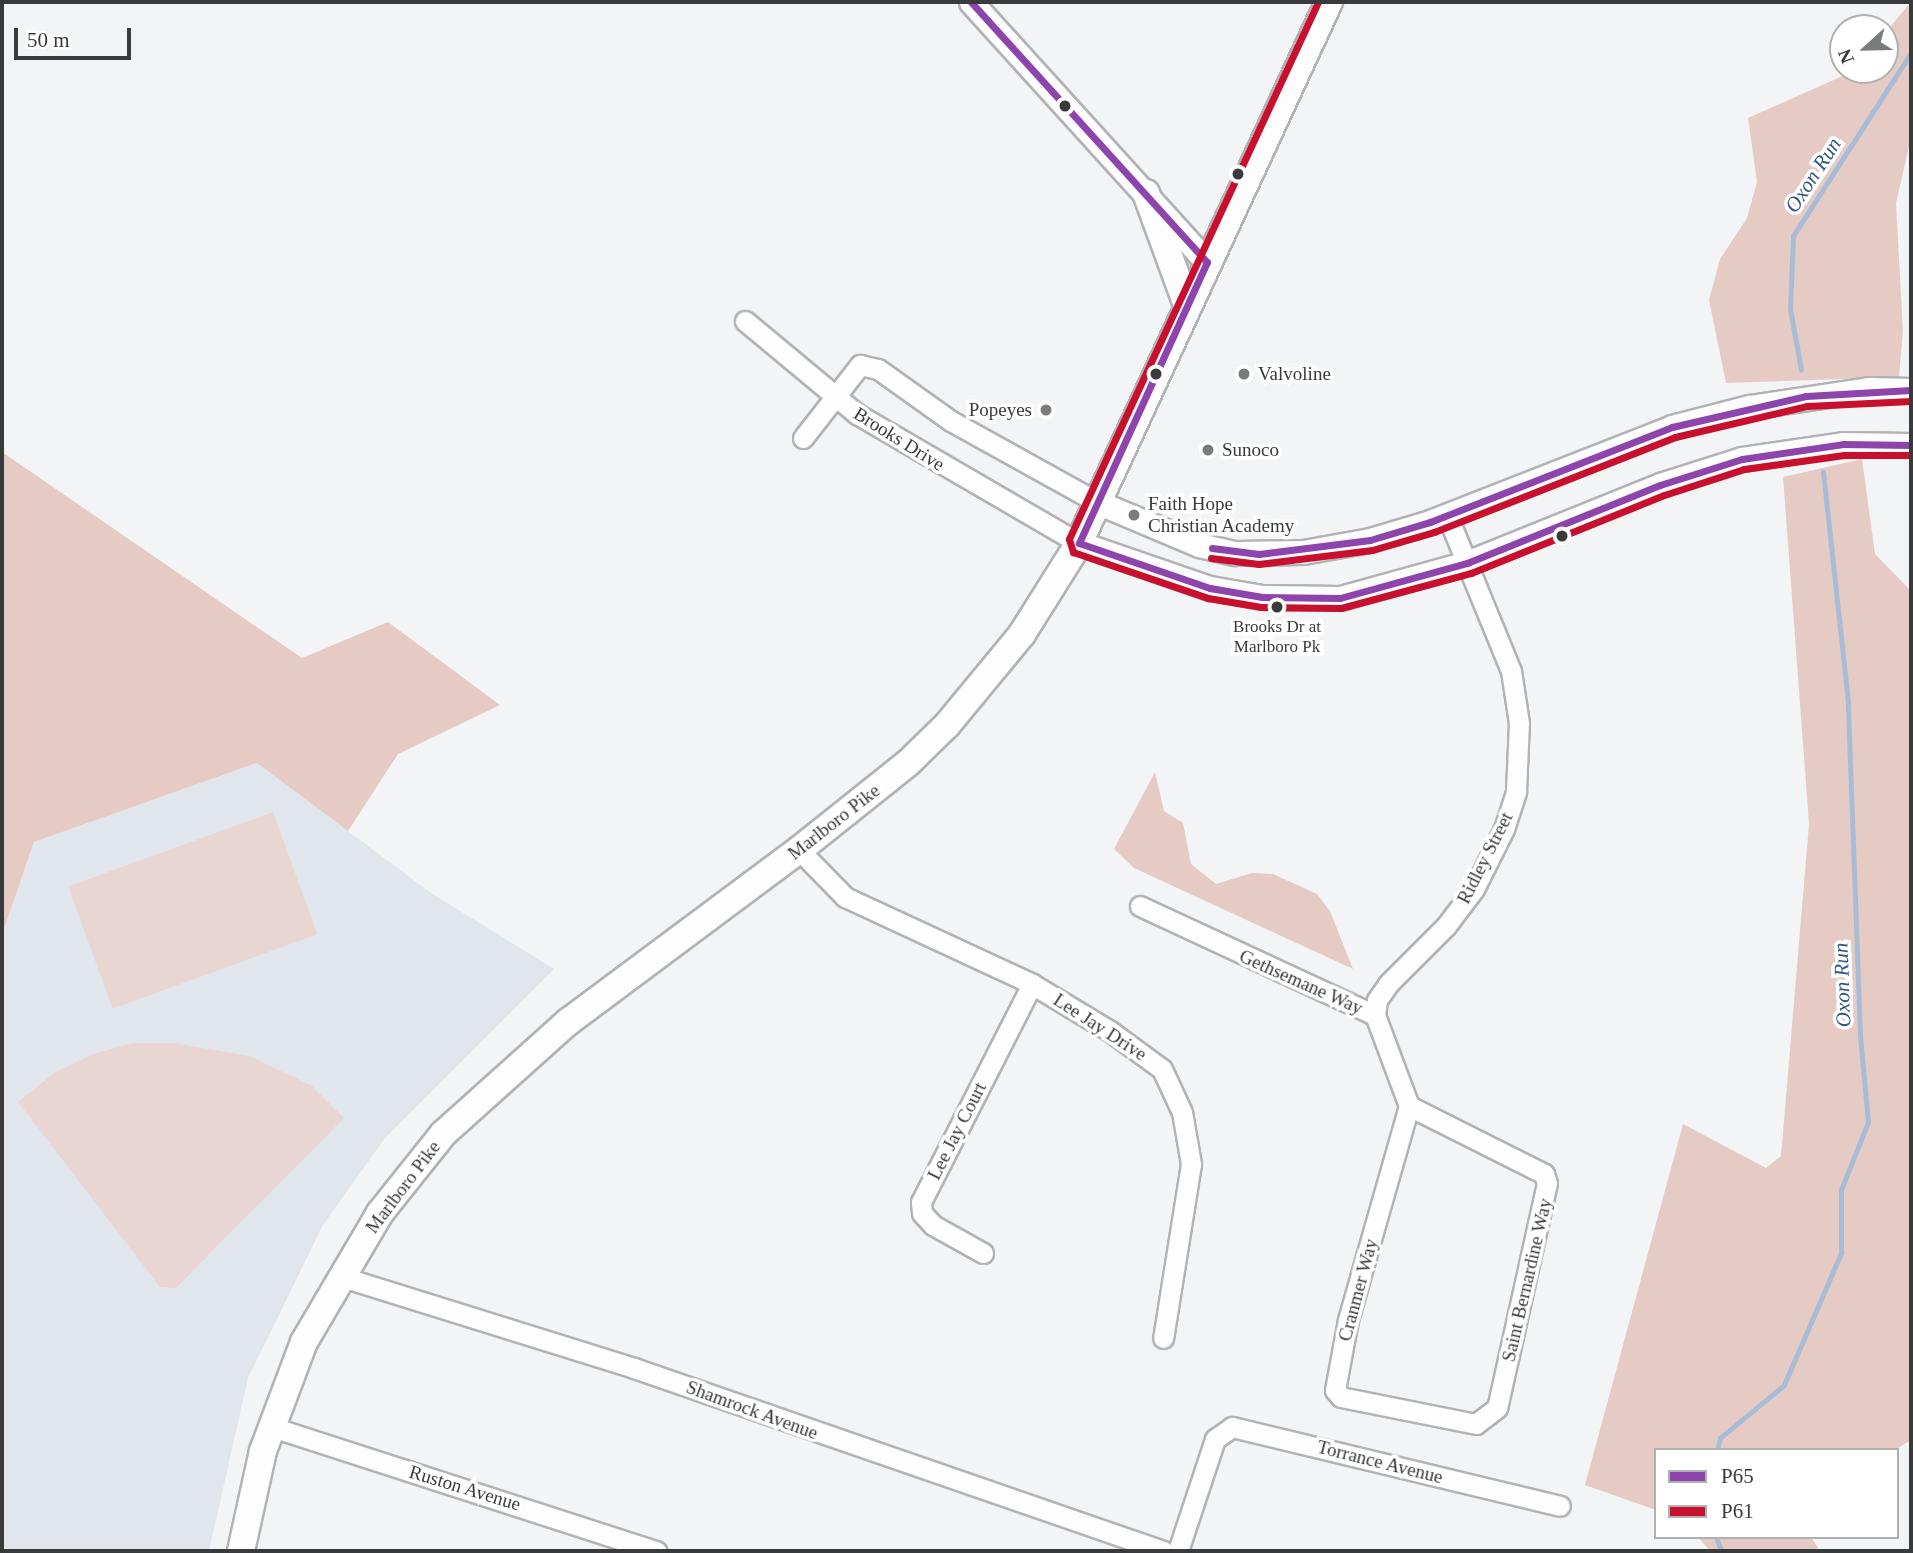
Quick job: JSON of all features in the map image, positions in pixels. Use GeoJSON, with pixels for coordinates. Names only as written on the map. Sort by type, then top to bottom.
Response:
{"type":"FeatureCollection","features":[{"type":"Feature","properties":{"kind":"main road","name":"Marlboro Pike"},"geometry":{"type":"LineString","coordinates":[[241,1551],[272,1427],[304,1342],[339,1276],[412,1171],[502,1076],[577,1015],[799,850],[908,763],[947,725],[1022,634],[1079,543],[1329,2]]}},
{"type":"Feature","properties":{"kind":"main road"},"geometry":{"type":"LineString","coordinates":[[1146,193],[1187,305]]}},
{"type":"Feature","properties":{"kind":"street"},"geometry":{"type":"LineString","coordinates":[[971,2],[1207,262]]}},
{"type":"Feature","properties":{"kind":"street"},"geometry":{"type":"LineString","coordinates":[[745,321],[836,399],[803,438]]}},
{"type":"Feature","properties":{"kind":"street","name":"Brooks Drive"},"geometry":{"type":"LineString","coordinates":[[1911,390],[1806,396],[1696,421],[1447,515],[1370,540],[1259,554],[1199,545],[1097,502],[951,421],[878,369],[860,365],[846,378],[836,399],[902,444],[1079,543],[1183,581],[1262,597],[1340,598],[1467,563],[1660,485],[1742,459],[1843,444],[1911,444]]}},
{"type":"Feature","properties":{"kind":"street","name":"Ridley Street"},"geometry":{"type":"LineString","coordinates":[[1375,1015],[1377,1000],[1388,984],[1446,926],[1474,889],[1504,829],[1516,791],[1520,745],[1516,690],[1506,654],[1447,515]]}},
{"type":"Feature","properties":{"kind":"street","name":"Lee Jay Drive"},"geometry":{"type":"LineString","coordinates":[[799,850],[826,882],[854,903],[938,937],[1032,984],[1148,1057],[1167,1077],[1182,1112],[1191,1164],[1163,1338]]}},
{"type":"Feature","properties":{"kind":"street","name":"Gethsemane Way"},"geometry":{"type":"LineString","coordinates":[[1140,906],[1375,1015],[1409,1106]]}},
{"type":"Feature","properties":{"kind":"street","name":"Lee Jay Court"},"geometry":{"type":"LineString","coordinates":[[983,1253],[933,1225],[922,1213],[921,1202],[1032,984]]}},
{"type":"Feature","properties":{"kind":"street","name":"Cranmer Way"},"geometry":{"type":"LineString","coordinates":[[1409,1106],[1348,1320],[1335,1387],[1341,1397],[1419,1413]]}},
{"type":"Feature","properties":{"kind":"street","name":"Saint Bernardine Way"},"geometry":{"type":"LineString","coordinates":[[1409,1106],[1544,1174],[1547,1187],[1496,1412],[1472,1424],[1419,1413]]}},
{"type":"Feature","properties":{"kind":"street","name":"Shamrock Avenue"},"geometry":{"type":"LineString","coordinates":[[339,1276],[634,1368],[1163,1551]]}},
{"type":"Feature","properties":{"kind":"street","name":"Ruston Avenue"},"geometry":{"type":"LineString","coordinates":[[272,1427],[657,1551]]}},
{"type":"Feature","properties":{"kind":"street","name":"Torrance Avenue"},"geometry":{"type":"LineString","coordinates":[[1178,1551],[1211,1450],[1219,1433],[1232,1427],[1560,1506]]}},
{"type":"Feature","properties":{"kind":"shaded area"},"geometry":{"type":"Polygon","coordinates":[[[1911,2],[1911,138],[1896,203],[1903,331],[1899,377],[1726,383],[1709,300],[1720,259],[1747,218],[1757,182],[1748,118],[1829,82],[1899,84],[1899,16],[1911,2]]]}},
{"type":"Feature","properties":{"kind":"shaded area"},"geometry":{"type":"Polygon","coordinates":[[[2,452],[302,658],[388,622],[500,705],[398,754],[348,831],[257,763],[34,842],[2,935],[2,452]]]}},
{"type":"Feature","properties":{"kind":"shaded area"},"geometry":{"type":"Polygon","coordinates":[[[1862,459],[1875,554],[1911,591],[1911,1440],[1898,1448],[1654,1448],[1654,1509],[1585,1485],[1683,1124],[1766,1168],[1781,1156],[1809,824],[1783,477],[1862,459]]]}},
{"type":"Feature","properties":{"kind":"shaded area"},"geometry":{"type":"Polygon","coordinates":[[[257,763],[431,893],[554,969],[385,1138],[323,1225],[248,1378],[209,1551],[2,1551],[2,935],[34,842],[257,763]]]}},
{"type":"Feature","properties":{"kind":"shaded area"},"geometry":{"type":"Polygon","coordinates":[[[1155,772],[1164,811],[1183,823],[1191,864],[1216,884],[1252,873],[1273,874],[1317,894],[1330,911],[1353,969],[1134,868],[1114,849],[1155,772]]]}},
{"type":"Feature","properties":{"kind":"shaded area"},"geometry":{"type":"Polygon","coordinates":[[[273,812],[317,934],[113,1009],[68,887],[273,812]]]}},
{"type":"Feature","properties":{"kind":"shaded area"},"geometry":{"type":"Polygon","coordinates":[[[134,1043],[173,1043],[250,1056],[312,1086],[344,1118],[176,1288],[160,1287],[18,1102],[54,1073],[93,1054],[134,1043]]]}},
{"type":"Feature","properties":{"kind":"shaded area"},"geometry":{"type":"Polygon","coordinates":[[[1700,1539],[1812,1539],[1820,1551],[1710,1551],[1700,1539]]]}},
{"type":"Feature","properties":{"kind":"waterway","name":"Oxon Run"},"geometry":{"type":"LineString","coordinates":[[1801,370],[1790,309],[1793,236],[1911,53]]}},
{"type":"Feature","properties":{"kind":"waterway","name":"Oxon Run"},"geometry":{"type":"LineString","coordinates":[[1718,1448],[1720,1438],[1784,1385],[1841,1253],[1841,1190],[1868,1122],[1860,1035],[1848,702],[1823,472]]}},
{"type":"Feature","properties":{"kind":"waterway","name":"Oxon Run"},"geometry":{"type":"LineString","coordinates":[[1717,1539],[1722,1551]]}},
{"type":"Feature","properties":{"kind":"transit line","name":"P65"},"geometry":{"type":"LineString","coordinates":[[971,2],[1207,262],[1079,543],[1210,588],[1262,597],[1340,598],[1467,563],[1660,485],[1742,459],[1843,444],[1911,445]]}},
{"type":"Feature","properties":{"kind":"transit line","name":"P61"},"geometry":{"type":"LineString","coordinates":[[1318,2],[1069,539],[1073,552],[1208,598],[1261,607],[1341,608],[1471,573],[1664,495],[1744,469],[1844,455],[1911,455]]}},
{"type":"Feature","properties":{"kind":"transit line","name":"P65"},"geometry":{"type":"LineString","coordinates":[[1212,548],[1259,554],[1370,540],[1430,522],[1672,427],[1806,396],[1911,390]]}},
{"type":"Feature","properties":{"kind":"transit line","name":"P61"},"geometry":{"type":"LineString","coordinates":[[1211,558],[1259,564],[1372,550],[1434,532],[1675,437],[1807,406],[1911,401]]}},
{"type":"Feature","properties":{"kind":"place","name":"Valvoline"},"geometry":{"type":"Point","coordinates":[1244,374]}},
{"type":"Feature","properties":{"kind":"place","name":"Popeyes"},"geometry":{"type":"Point","coordinates":[1046,410]}},
{"type":"Feature","properties":{"kind":"place","name":"Sunoco"},"geometry":{"type":"Point","coordinates":[1208,450]}},
{"type":"Feature","properties":{"kind":"place","name":"Faith Hope Christian Academy"},"geometry":{"type":"Point","coordinates":[1134,515]}},
{"type":"Feature","properties":{"kind":"place","name":"Brooks Dr at Marlboro Pk"},"geometry":{"type":"Point","coordinates":[1277,607]}}]}
